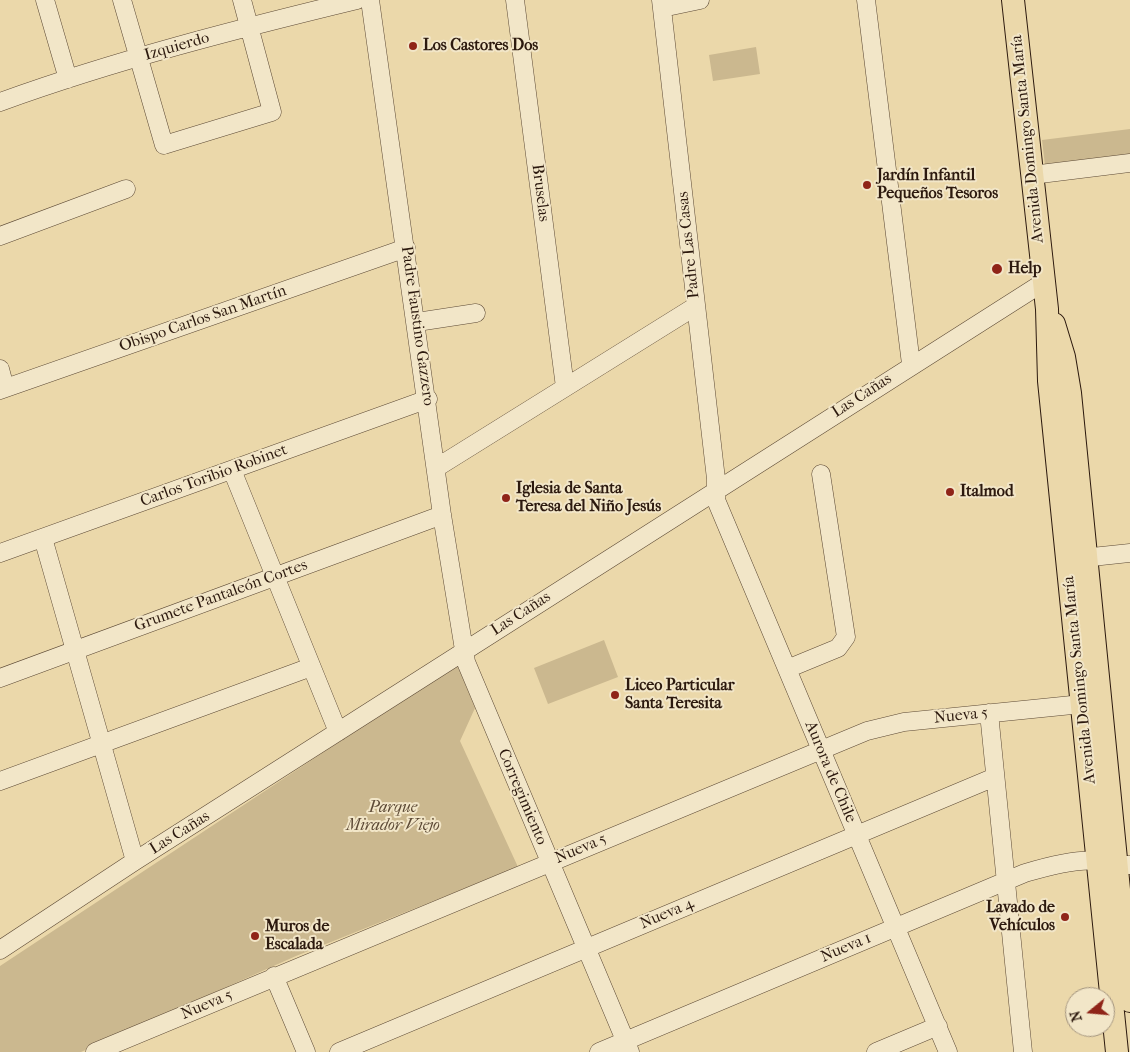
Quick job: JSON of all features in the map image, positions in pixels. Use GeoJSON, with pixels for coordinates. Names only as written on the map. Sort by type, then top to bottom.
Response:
{"type":"FeatureCollection","features":[{"type":"Feature","properties":{"kind":"main road","name":"Avenida Domingo Santa María"},"geometry":{"type":"LineString","coordinates":[[1013,0],[1047,309],[1047,359],[1076,559],[1128,954],[1130,1001]]}},
{"type":"Feature","properties":{"kind":"main road","name":"Avenida Domingo Santa María"},"geometry":{"type":"LineString","coordinates":[[1076,559],[1082,704],[1115,864],[1117,1052]]}},
{"type":"Feature","properties":{"kind":"street"},"geometry":{"type":"LineString","coordinates":[[46,0],[68,79]]}},
{"type":"Feature","properties":{"kind":"street"},"geometry":{"type":"LineString","coordinates":[[122,0],[164,145],[272,112],[242,0]]}},
{"type":"Feature","properties":{"kind":"street","name":"Izquierdo"},"geometry":{"type":"LineString","coordinates":[[1,99],[250,26],[357,0]]}},
{"type":"Feature","properties":{"kind":"street","name":"Padre Faustino Gazzero"},"geometry":{"type":"LineString","coordinates":[[370,0],[463,651]]}},
{"type":"Feature","properties":{"kind":"street","name":"Bruselas"},"geometry":{"type":"LineString","coordinates":[[515,0],[565,387]]}},
{"type":"Feature","properties":{"kind":"street"},"geometry":{"type":"LineString","coordinates":[[662,4],[700,0]]}},
{"type":"Feature","properties":{"kind":"street"},"geometry":{"type":"LineString","coordinates":[[866,0],[911,364]]}},
{"type":"Feature","properties":{"kind":"street","name":"Padre Las Casas"},"geometry":{"type":"LineString","coordinates":[[662,4],[716,490]]}},
{"type":"Feature","properties":{"kind":"street"},"geometry":{"type":"LineString","coordinates":[[1032,175],[1130,163]]}},
{"type":"Feature","properties":{"kind":"street"},"geometry":{"type":"LineString","coordinates":[[0,236],[126,189]]}},
{"type":"Feature","properties":{"kind":"street","name":"Obispo Carlos San Martín"},"geometry":{"type":"LineString","coordinates":[[3,389],[406,248]]}},
{"type":"Feature","properties":{"kind":"street","name":"Las Cañas"},"geometry":{"type":"LineString","coordinates":[[0,950],[135,861],[911,364],[1044,282]]}},
{"type":"Feature","properties":{"kind":"street"},"geometry":{"type":"LineString","coordinates":[[436,468],[696,306]]}},
{"type":"Feature","properties":{"kind":"street"},"geometry":{"type":"LineString","coordinates":[[417,322],[476,313]]}},
{"type":"Feature","properties":{"kind":"street"},"geometry":{"type":"LineString","coordinates":[[0,369],[3,389]]}},
{"type":"Feature","properties":{"kind":"street","name":"Carlos Toribio Robinet"},"geometry":{"type":"LineString","coordinates":[[0,554],[428,400]]}},
{"type":"Feature","properties":{"kind":"street"},"geometry":{"type":"LineString","coordinates":[[232,470],[338,732]]}},
{"type":"Feature","properties":{"kind":"street"},"geometry":{"type":"LineString","coordinates":[[787,669],[838,648],[846,637],[821,474]]}},
{"type":"Feature","properties":{"kind":"street","name":"Aurora de Chile"},"geometry":{"type":"LineString","coordinates":[[716,490],[716,500],[948,1052]]}},
{"type":"Feature","properties":{"kind":"street","name":"Grumete Pantaleón Cortes"},"geometry":{"type":"LineString","coordinates":[[0,678],[442,514]]}},
{"type":"Feature","properties":{"kind":"street"},"geometry":{"type":"LineString","coordinates":[[43,538],[135,861]]}},
{"type":"Feature","properties":{"kind":"street"},"geometry":{"type":"LineString","coordinates":[[1076,559],[1130,553]]}},
{"type":"Feature","properties":{"kind":"street","name":"Corregimiento"},"geometry":{"type":"LineString","coordinates":[[463,651],[479,696],[628,1046]]}},
{"type":"Feature","properties":{"kind":"street"},"geometry":{"type":"LineString","coordinates":[[0,781],[312,667]]}},
{"type":"Feature","properties":{"kind":"street","name":"Nueva 5"},"geometry":{"type":"LineString","coordinates":[[95,1052],[866,731],[890,725],[1082,704]]}},
{"type":"Feature","properties":{"kind":"street"},"geometry":{"type":"LineString","coordinates":[[989,713],[1023,1052]]}},
{"type":"Feature","properties":{"kind":"street","name":"Nueva 4"},"geometry":{"type":"LineString","coordinates":[[339,1052],[995,777]]}},
{"type":"Feature","properties":{"kind":"street","name":"Nueva 1"},"geometry":{"type":"LineString","coordinates":[[599,1052],[628,1046],[896,927],[1005,881],[1050,866],[1115,864]]}},
{"type":"Feature","properties":{"kind":"street"},"geometry":{"type":"LineString","coordinates":[[274,976],[306,1052]]}},
{"type":"Feature","properties":{"kind":"street"},"geometry":{"type":"LineString","coordinates":[[876,1052],[938,1026]]}},
{"type":"Feature","properties":{"kind":"green space"},"geometry":{"type":"Polygon","coordinates":[[[756,47],[760,74],[713,81],[709,55],[756,47]]]}},
{"type":"Feature","properties":{"kind":"green space"},"geometry":{"type":"Polygon","coordinates":[[[1130,129],[1130,155],[1045,166],[1042,140],[1130,129]]]}},
{"type":"Feature","properties":{"kind":"green space"},"geometry":{"type":"Polygon","coordinates":[[[604,640],[618,677],[548,704],[534,668],[604,640]]]}},
{"type":"Feature","properties":{"kind":"green space","name":"Parque Mirador Viejo"},"geometry":{"type":"Polygon","coordinates":[[[457,664],[475,708],[460,741],[518,867],[296,956],[81,1052],[0,1052],[0,966],[457,664]]]}},
{"type":"Feature","properties":{"kind":"place","name":"Los Castores Dos"},"geometry":{"type":"Point","coordinates":[413,46]}},
{"type":"Feature","properties":{"kind":"place","name":"Jardín Infantil Pequeños Tesoros"},"geometry":{"type":"Point","coordinates":[867,185]}},
{"type":"Feature","properties":{"kind":"place","name":"Help"},"geometry":{"type":"Point","coordinates":[997,269]}},
{"type":"Feature","properties":{"kind":"place","name":"Italmod"},"geometry":{"type":"Point","coordinates":[950,492]}},
{"type":"Feature","properties":{"kind":"place","name":"Iglesia de Santa Teresa del Niño Jesús"},"geometry":{"type":"Point","coordinates":[506,498]}},
{"type":"Feature","properties":{"kind":"place","name":"Liceo Particular Santa Teresita"},"geometry":{"type":"Point","coordinates":[615,695]}},
{"type":"Feature","properties":{"kind":"place","name":"Lavado de Vehículos"},"geometry":{"type":"Point","coordinates":[1065,917]}},
{"type":"Feature","properties":{"kind":"place","name":"Muros de Escalada"},"geometry":{"type":"Point","coordinates":[255,936]}}]}
